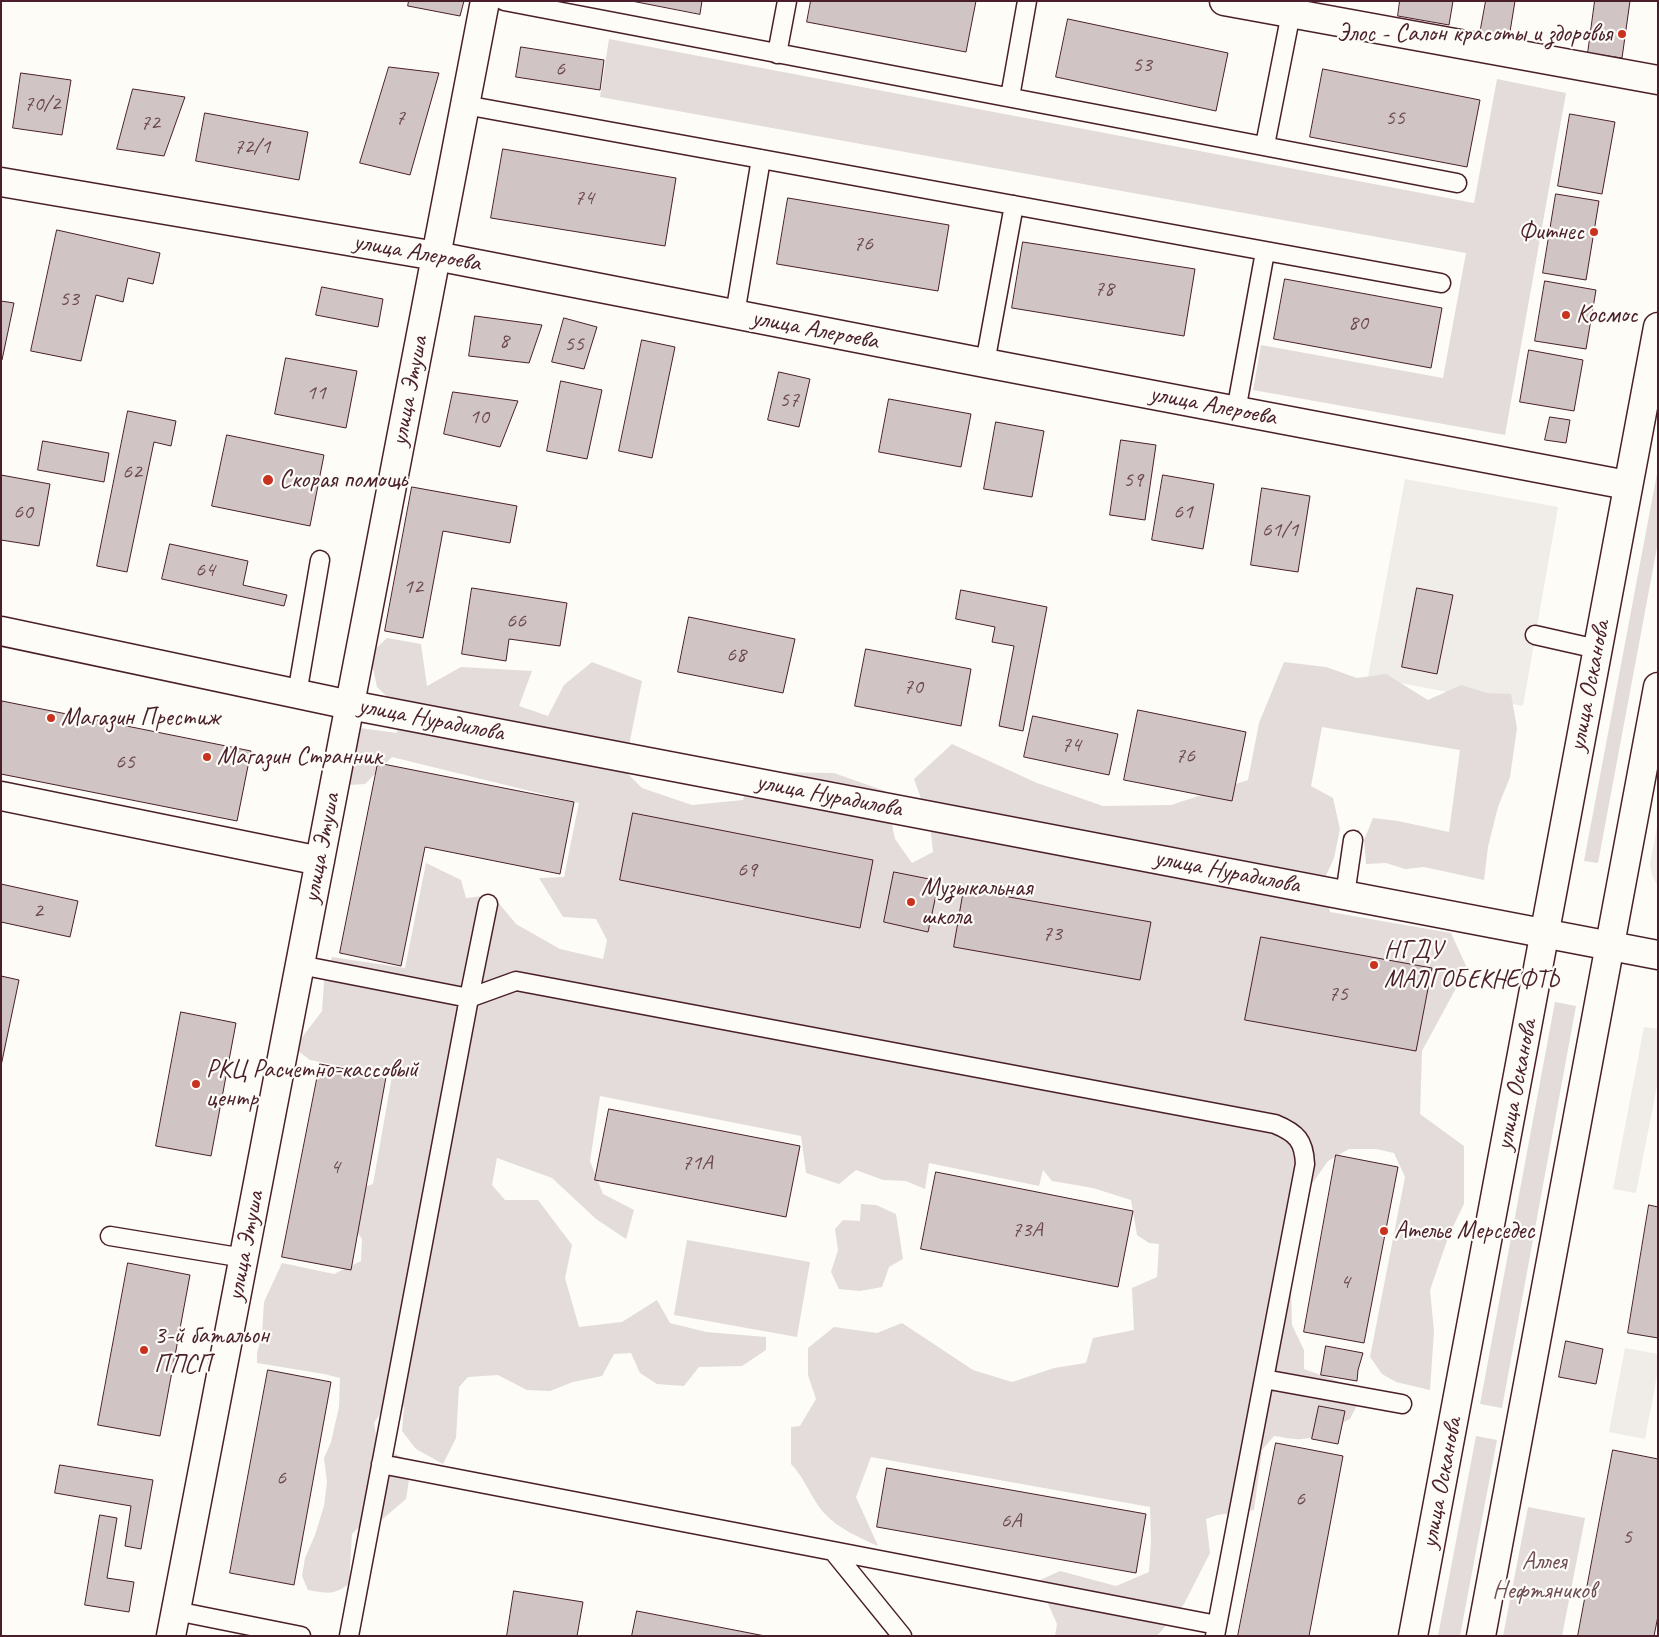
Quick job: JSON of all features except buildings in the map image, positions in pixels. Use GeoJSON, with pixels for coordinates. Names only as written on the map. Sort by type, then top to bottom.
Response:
{"type":"FeatureCollection","features":[{"type":"Feature","properties":{"kind":"street","name":"улица Этуша"},"geometry":{"type":"LineString","coordinates":[[174,1623],[485,1]]}},
{"type":"Feature","properties":{"kind":"street"},"geometry":{"type":"LineString","coordinates":[[1224,1],[1658,80]]}},
{"type":"Feature","properties":{"kind":"street","name":"улица Алероева"},"geometry":{"type":"LineString","coordinates":[[1,182],[436,256],[1627,485]]}},
{"type":"Feature","properties":{"kind":"street","name":"улица Осканова"},"geometry":{"type":"LineString","coordinates":[[1413,1636],[1658,327]]}},
{"type":"Feature","properties":{"kind":"street","name":"улица Нурадилова"},"geometry":{"type":"LineString","coordinates":[[1,631],[297,694],[1658,955]]}},
{"type":"Feature","properties":{"kind":"street"},"geometry":{"type":"LineString","coordinates":[[1481,1636],[1658,688]]}},
{"type":"Feature","properties":{"kind":"street"},"geometry":{"type":"LineString","coordinates":[[1,796],[320,861]]}},
{"type":"Feature","properties":{"kind":"lane"},"geometry":{"type":"LineString","coordinates":[[504,1],[1457,183]]}},
{"type":"Feature","properties":{"kind":"lane"},"geometry":{"type":"LineString","coordinates":[[777,54],[787,1]]}},
{"type":"Feature","properties":{"kind":"lane"},"geometry":{"type":"LineString","coordinates":[[1010,97],[1028,1]]}},
{"type":"Feature","properties":{"kind":"lane"},"geometry":{"type":"LineString","coordinates":[[1265,145],[1291,13]]}},
{"type":"Feature","properties":{"kind":"lane"},"geometry":{"type":"LineString","coordinates":[[465,105],[1441,284]]}},
{"type":"Feature","properties":{"kind":"lane"},"geometry":{"type":"LineString","coordinates":[[734,314],[761,159]]}},
{"type":"Feature","properties":{"kind":"lane"},"geometry":{"type":"LineString","coordinates":[[985,363],[1014,205]]}},
{"type":"Feature","properties":{"kind":"lane"},"geometry":{"type":"LineString","coordinates":[[1236,411],[1265,252]]}},
{"type":"Feature","properties":{"kind":"lane"},"geometry":{"type":"LineString","coordinates":[[297,694],[320,560]]}},
{"type":"Feature","properties":{"kind":"lane"},"geometry":{"type":"LineString","coordinates":[[1535,635],[1597,649]]}},
{"type":"Feature","properties":{"kind":"lane"},"geometry":{"type":"LineString","coordinates":[[1345,895],[1353,840]]}},
{"type":"Feature","properties":{"kind":"lane"},"geometry":{"type":"LineString","coordinates":[[349,1636],[488,904]]}},
{"type":"Feature","properties":{"kind":"lane"},"geometry":{"type":"LineString","coordinates":[[300,965],[469,998],[516,981],[1275,1124],[1289,1130],[1298,1138],[1304,1150],[1305,1164],[1216,1630],[833,1551],[381,1464]]}},
{"type":"Feature","properties":{"kind":"lane"},"geometry":{"type":"LineString","coordinates":[[110,1236],[244,1258]]}},
{"type":"Feature","properties":{"kind":"lane"},"geometry":{"type":"LineString","coordinates":[[1264,1379],[1402,1404]]}},
{"type":"Feature","properties":{"kind":"lane"},"geometry":{"type":"LineString","coordinates":[[833,1551],[902,1636]]}},
{"type":"Feature","properties":{"kind":"lane"},"geometry":{"type":"LineString","coordinates":[[174,1623],[301,1636]]}},
{"type":"Feature","properties":{"kind":"shaded area"},"geometry":{"type":"Polygon","coordinates":[[[1405,479],[1558,507],[1523,706],[1368,677],[1405,479]]]}},
{"type":"Feature","properties":{"kind":"shaded area"},"geometry":{"type":"Polygon","coordinates":[[[1658,822],[1658,887],[1652,875],[1650,864],[1658,822]]]}},
{"type":"Feature","properties":{"kind":"shaded area"},"geometry":{"type":"Polygon","coordinates":[[[1644,1027],[1658,1029],[1658,1081],[1636,1193],[1613,1189],[1644,1027]]]}},
{"type":"Feature","properties":{"kind":"shaded area"},"geometry":{"type":"Polygon","coordinates":[[[1625,1348],[1658,1354],[1658,1370],[1645,1439],[1609,1432],[1625,1348]]]}},
{"type":"Feature","properties":{"kind":"green space"},"geometry":{"type":"Polygon","coordinates":[[[609,39],[1474,203],[1497,79],[1566,93],[1505,435],[1253,390],[1261,345],[1443,378],[1466,253],[600,97],[609,39]]]}},
{"type":"Feature","properties":{"kind":"green space"},"geometry":{"type":"Polygon","coordinates":[[[1658,468],[1658,542],[1598,863],[1584,861],[1658,468]]]}},
{"type":"Feature","properties":{"kind":"green space"},"geometry":{"type":"Polygon","coordinates":[[[387,638],[421,644],[427,686],[461,667],[532,671],[519,706],[548,716],[564,685],[592,662],[642,681],[624,770],[642,788],[692,805],[743,800],[751,772],[834,773],[885,791],[895,839],[912,863],[933,852],[930,824],[914,779],[952,744],[1037,783],[1103,806],[1171,805],[1248,780],[1259,723],[1284,662],[1326,667],[1357,678],[1386,674],[1428,700],[1461,685],[1487,693],[1511,694],[1517,728],[1510,777],[1498,807],[1488,847],[1484,880],[1424,867],[1405,869],[1386,863],[1366,864],[1364,840],[1373,818],[1398,821],[1449,832],[1460,750],[1322,727],[1311,786],[1333,798],[1340,829],[1334,858],[1324,880],[1330,912],[1451,933],[1467,968],[1422,1051],[1420,1114],[1464,1146],[1464,1204],[1449,1235],[1430,1290],[1434,1331],[1430,1390],[1396,1382],[1382,1374],[1370,1357],[1405,1177],[1394,1153],[1376,1149],[1349,1149],[1328,1161],[1311,1185],[1301,1220],[1291,1287],[1292,1325],[1304,1350],[1304,1369],[1357,1388],[1358,1403],[1350,1419],[1309,1438],[1295,1439],[1274,1436],[1262,1450],[1254,1510],[1217,1515],[1206,1519],[1210,1553],[1184,1604],[1157,1636],[1055,1636],[1057,1624],[1038,1581],[1060,1571],[1116,1586],[1149,1572],[1151,1541],[1150,1507],[871,1457],[856,1497],[878,1546],[842,1528],[820,1508],[791,1464],[791,1427],[800,1426],[816,1399],[808,1375],[808,1348],[834,1327],[877,1333],[902,1323],[973,1370],[1012,1382],[1054,1368],[1086,1363],[1093,1338],[1134,1330],[1132,1288],[1157,1277],[1159,1244],[1149,1243],[1137,1235],[1131,1200],[1093,1188],[1052,1181],[1043,1170],[1039,1186],[929,1163],[925,1189],[906,1181],[883,1180],[856,1170],[839,1184],[806,1173],[801,1136],[600,1096],[590,1161],[603,1194],[634,1210],[626,1239],[596,1219],[552,1178],[497,1158],[492,1185],[505,1200],[538,1200],[572,1245],[565,1278],[579,1327],[622,1322],[657,1300],[670,1323],[706,1332],[766,1337],[766,1350],[742,1366],[699,1367],[684,1386],[657,1384],[640,1373],[631,1353],[614,1354],[602,1376],[573,1382],[550,1391],[527,1390],[498,1375],[468,1377],[459,1387],[456,1438],[443,1464],[416,1449],[402,1431],[404,1407],[385,1406],[374,1423],[378,1446],[412,1462],[406,1499],[378,1523],[360,1526],[352,1534],[349,1584],[329,1593],[308,1590],[302,1576],[305,1558],[324,1506],[327,1482],[324,1458],[331,1442],[339,1407],[340,1378],[257,1363],[257,1353],[262,1334],[264,1302],[282,1263],[334,1274],[361,1261],[362,1239],[342,1210],[344,1194],[373,1184],[392,1076],[310,1060],[294,1048],[322,1011],[324,982],[332,957],[405,968],[426,863],[461,880],[466,898],[492,895],[516,924],[560,949],[603,959],[607,940],[596,919],[563,917],[539,878],[564,877],[579,803],[392,757],[365,784],[347,785],[325,759],[330,724],[397,733],[395,704],[377,687],[370,654],[387,638]]]}},
{"type":"Feature","properties":{"kind":"green space"},"geometry":{"type":"Polygon","coordinates":[[[1555,1002],[1576,1006],[1502,1408],[1480,1404],[1555,1002]]]}},
{"type":"Feature","properties":{"kind":"green space"},"geometry":{"type":"Polygon","coordinates":[[[861,1204],[876,1205],[896,1214],[903,1259],[889,1267],[882,1287],[860,1291],[839,1289],[831,1272],[838,1250],[835,1229],[843,1220],[860,1221],[861,1204]]]}},
{"type":"Feature","properties":{"kind":"green space"},"geometry":{"type":"Polygon","coordinates":[[[687,1240],[810,1262],[797,1337],[674,1315],[687,1240]]]}},
{"type":"Feature","properties":{"kind":"green space"},"geometry":{"type":"Polygon","coordinates":[[[1476,1436],[1497,1440],[1460,1636],[1438,1636],[1476,1436]]]}},
{"type":"Feature","properties":{"kind":"green space","name":"Аллея Нефтяников"},"geometry":{"type":"Polygon","coordinates":[[[1528,1507],[1585,1518],[1562,1636],[1503,1636],[1528,1507]]]}},
{"type":"Feature","properties":{"kind":"place","name":"Элос - Салон красоты и здоровья"},"geometry":{"type":"Point","coordinates":[1622,34]}},
{"type":"Feature","properties":{"kind":"place","name":"Фитнес"},"geometry":{"type":"Point","coordinates":[1594,232]}},
{"type":"Feature","properties":{"kind":"place","name":"Космос"},"geometry":{"type":"Point","coordinates":[1566,315]}},
{"type":"Feature","properties":{"kind":"place","name":"Скорая помощь"},"geometry":{"type":"Point","coordinates":[268,480]}},
{"type":"Feature","properties":{"kind":"place","name":"Магазин Престиж"},"geometry":{"type":"Point","coordinates":[51,718]}},
{"type":"Feature","properties":{"kind":"place","name":"Магазин Странник"},"geometry":{"type":"Point","coordinates":[207,757]}},
{"type":"Feature","properties":{"kind":"place","name":"Музыкальная школа"},"geometry":{"type":"Point","coordinates":[911,902]}},
{"type":"Feature","properties":{"kind":"place","name":"НГДУ МАЛГОБЕКНЕФТЬ"},"geometry":{"type":"Point","coordinates":[1374,965]}},
{"type":"Feature","properties":{"kind":"place","name":"РКЦ Расчетно-кассовый центр"},"geometry":{"type":"Point","coordinates":[196,1084]}},
{"type":"Feature","properties":{"kind":"place","name":"Ателье Мерседес"},"geometry":{"type":"Point","coordinates":[1384,1231]}},
{"type":"Feature","properties":{"kind":"place","name":"3-й батальон ППСП"},"geometry":{"type":"Point","coordinates":[144,1350]}}]}
